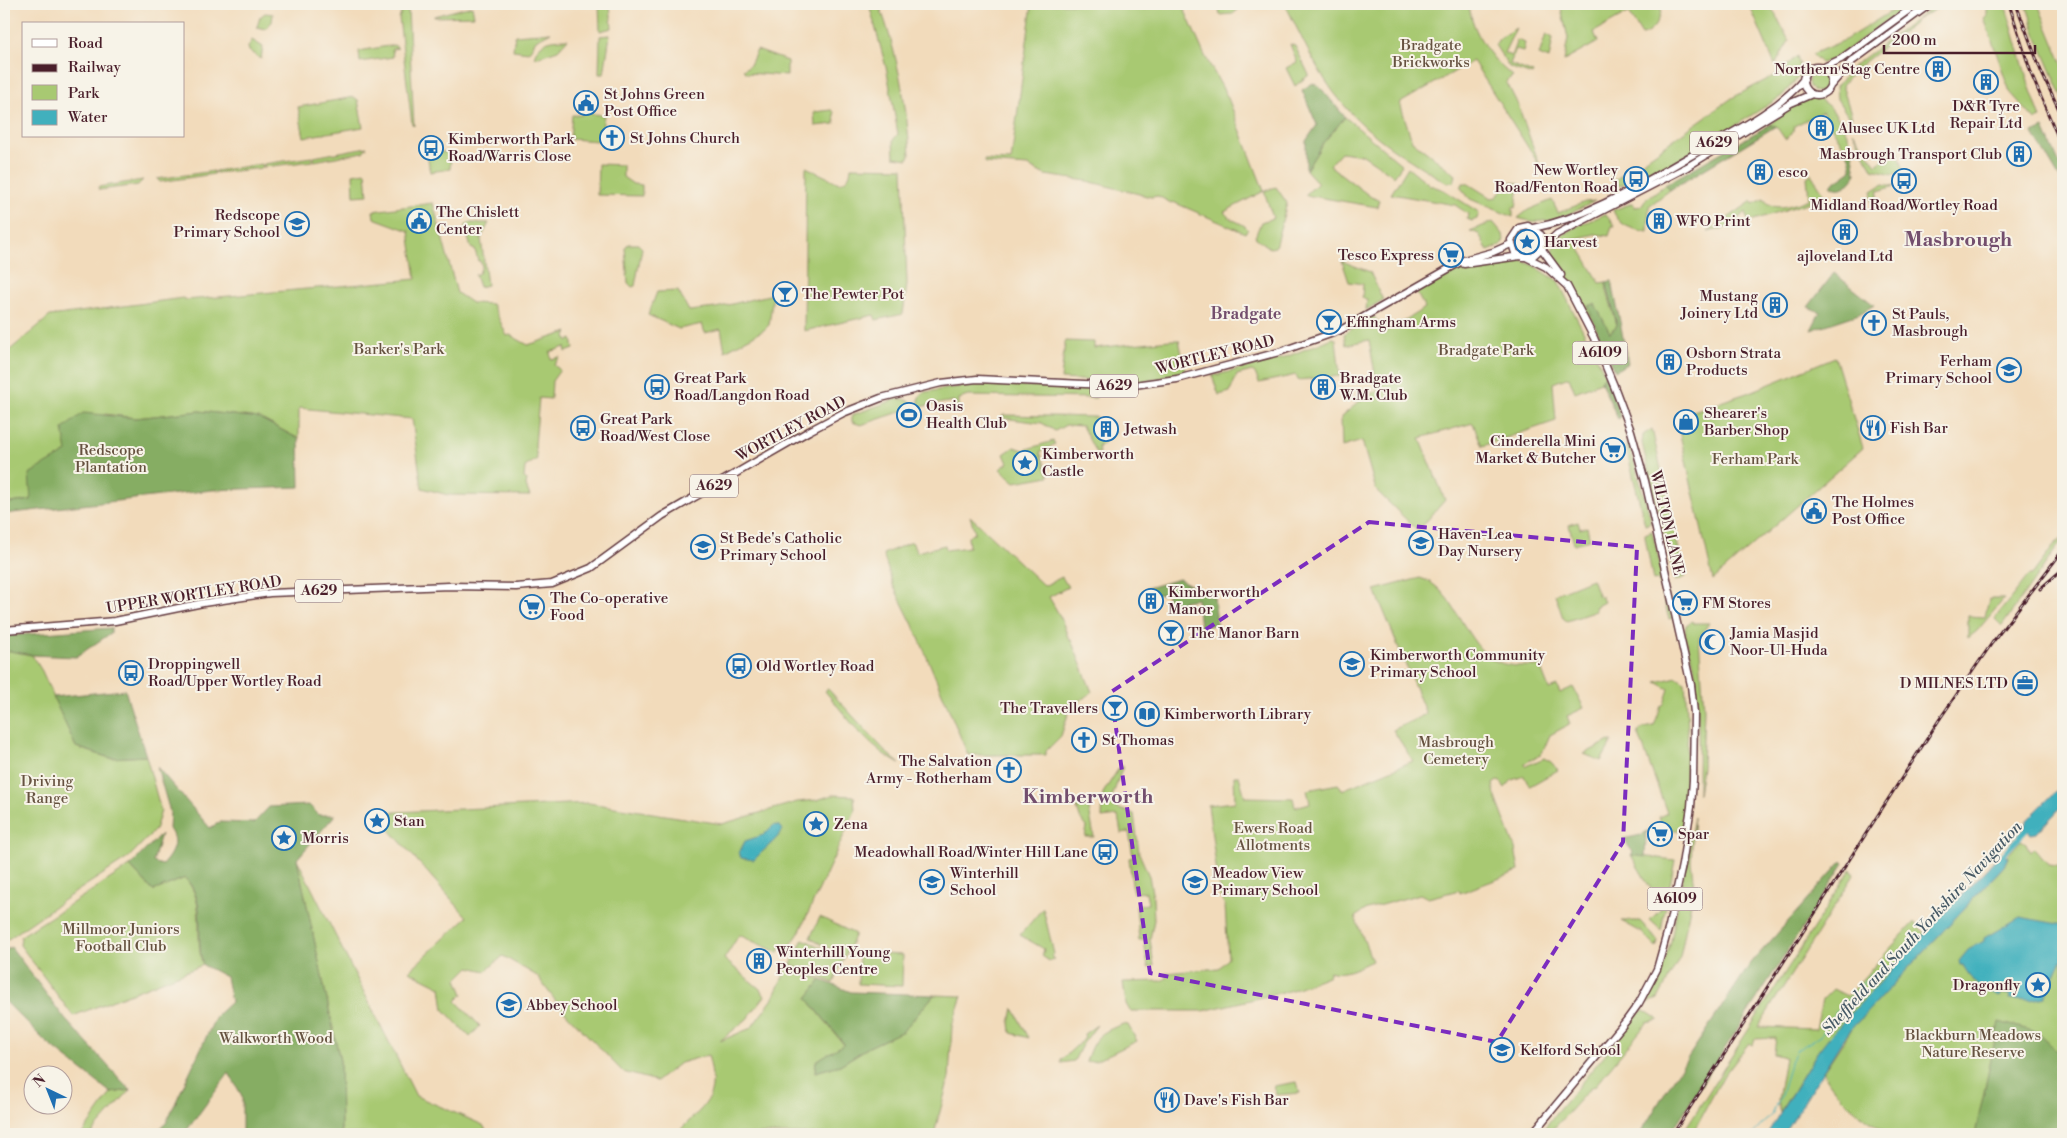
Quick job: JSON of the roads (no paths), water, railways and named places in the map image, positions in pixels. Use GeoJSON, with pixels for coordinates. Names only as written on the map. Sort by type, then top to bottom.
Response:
{"type":"FeatureCollection","features":[{"type":"Feature","properties":{"kind":"main road","name":"A629"},"geometry":{"type":"LineString","coordinates":[[1523,257],[1537,254],[1541,246],[1581,217],[1755,118],[1784,98],[1804,79],[1810,70],[1822,68],[1841,59],[1917,4]]}},
{"type":"Feature","properties":{"kind":"main road","name":"A629"},"geometry":{"type":"LineString","coordinates":[[1511,244],[1512,235],[1519,228],[1533,228],[1581,217],[1623,201],[1703,158],[1791,103],[1812,94],[1824,94],[1851,62],[1930,4]]}},
{"type":"Feature","properties":{"kind":"main road"},"geometry":{"type":"LineString","coordinates":[[1822,68],[1829,73],[1831,85]]}},
{"type":"Feature","properties":{"kind":"main road"},"geometry":{"type":"LineString","coordinates":[[1804,79],[1806,90],[1812,94]]}},
{"type":"Feature","properties":{"kind":"main road"},"geometry":{"type":"LineString","coordinates":[[1533,228],[1540,235],[1541,246]]}},
{"type":"Feature","properties":{"kind":"main road"},"geometry":{"type":"LineString","coordinates":[[1511,244],[1523,257]]}},
{"type":"Feature","properties":{"kind":"main road","name":"WORTLEY ROAD"},"geometry":{"type":"LineString","coordinates":[[567,580],[591,568],[662,516],[760,459],[828,420],[881,398],[941,383],[977,379],[1127,386],[1177,379],[1279,352],[1332,333],[1464,260],[1493,252],[1511,244]]}},
{"type":"Feature","properties":{"kind":"main road","name":"A6109"},"geometry":{"type":"LineString","coordinates":[[1541,246],[1562,279]]}},
{"type":"Feature","properties":{"kind":"main road","name":"A6109"},"geometry":{"type":"LineString","coordinates":[[1523,257],[1546,267],[1562,279]]}},
{"type":"Feature","properties":{"kind":"main road","name":"WORTLEY ROAD"},"geometry":{"type":"LineString","coordinates":[[1451,268],[1493,258],[1523,257]]}},
{"type":"Feature","properties":{"kind":"main road","name":"WILTON LANE"},"geometry":{"type":"LineString","coordinates":[[1532,1134],[1639,1003],[1657,970],[1665,944],[1685,846],[1693,780],[1694,709],[1688,670],[1632,431],[1594,338],[1562,279]]}},
{"type":"Feature","properties":{"kind":"main road","name":"UPPER WORTLEY ROAD"},"geometry":{"type":"LineString","coordinates":[[4,630],[117,620],[203,603],[270,593],[448,586],[516,587],[552,584],[567,580]]}},
{"type":"Feature","properties":{"kind":"water"},"geometry":{"type":"Polygon","coordinates":[[[2063,784],[2063,805],[2037,833],[2031,834],[2024,827],[2027,820],[2063,784]]]}},
{"type":"Feature","properties":{"kind":"water"},"geometry":{"type":"Polygon","coordinates":[[[774,825],[780,826],[783,830],[773,842],[754,860],[741,858],[739,853],[745,841],[763,835],[774,825]]]}},
{"type":"Feature","properties":{"kind":"water"},"geometry":{"type":"Polygon","coordinates":[[[2000,854],[2008,857],[2004,866],[1842,1041],[1784,1134],[1767,1134],[1818,1051],[1829,1037],[2000,854]]]}},
{"type":"Feature","properties":{"kind":"water"},"geometry":{"type":"Polygon","coordinates":[[[2020,917],[2063,925],[2063,958],[2045,997],[2031,1000],[2010,999],[2011,995],[2002,993],[2000,997],[1978,985],[1969,976],[1963,965],[1960,965],[1959,961],[1968,950],[1984,941],[1984,938],[2020,917]]]}},
{"type":"Feature","properties":{"kind":"waterway","name":"Sheffield and South Yorkshire Navigation"},"geometry":{"type":"LineString","coordinates":[[1999,859],[2031,825]]}},
{"type":"Feature","properties":{"kind":"waterway"},"geometry":{"type":"LineString","coordinates":[[1753,1134],[1772,1114],[1781,1096],[1791,1060],[1797,1050],[1820,1036],[1829,1020],[1871,974]]}},
{"type":"Feature","properties":{"kind":"railway"},"geometry":{"type":"LineString","coordinates":[[2009,4],[2032,76],[2063,149]]}},
{"type":"Feature","properties":{"kind":"railway"},"geometry":{"type":"LineString","coordinates":[[2016,4],[2041,71],[2063,118]]}},
{"type":"Feature","properties":{"kind":"railway"},"geometry":{"type":"LineString","coordinates":[[1673,1134],[1939,720],[1992,643],[2063,550]]}},
{"type":"Feature","properties":{"kind":"railway"},"geometry":{"type":"LineString","coordinates":[[2040,589],[2063,569]]}},
{"type":"Feature","properties":{"kind":"place","name":"Northern Stag Centre"},"geometry":{"type":"Point","coordinates":[1938,69]}},
{"type":"Feature","properties":{"kind":"place","name":"D&R Tyre Repair Ltd"},"geometry":{"type":"Point","coordinates":[1986,82]}},
{"type":"Feature","properties":{"kind":"place","name":"St Johns Green Post Office"},"geometry":{"type":"Point","coordinates":[586,103]}},
{"type":"Feature","properties":{"kind":"place","name":"Alusec UK Ltd"},"geometry":{"type":"Point","coordinates":[1821,128]}},
{"type":"Feature","properties":{"kind":"place","name":"St Johns Church"},"geometry":{"type":"Point","coordinates":[612,138]}},
{"type":"Feature","properties":{"kind":"place","name":"Kimberworth Park Road/Warris Close"},"geometry":{"type":"Point","coordinates":[431,148]}},
{"type":"Feature","properties":{"kind":"place","name":"Masbrough Transport Club"},"geometry":{"type":"Point","coordinates":[2019,154]}},
{"type":"Feature","properties":{"kind":"place","name":"esco"},"geometry":{"type":"Point","coordinates":[1760,172]}},
{"type":"Feature","properties":{"kind":"place","name":"New Wortley Road/Fenton Road"},"geometry":{"type":"Point","coordinates":[1636,179]}},
{"type":"Feature","properties":{"kind":"place","name":"Midland Road/Wortley Road"},"geometry":{"type":"Point","coordinates":[1904,181]}},
{"type":"Feature","properties":{"kind":"place","name":"The Chislett Center"},"geometry":{"type":"Point","coordinates":[419,221]}},
{"type":"Feature","properties":{"kind":"place","name":"WFO Print"},"geometry":{"type":"Point","coordinates":[1659,221]}},
{"type":"Feature","properties":{"kind":"place","name":"Redscope Primary School"},"geometry":{"type":"Point","coordinates":[297,224]}},
{"type":"Feature","properties":{"kind":"place","name":"ajloveland Ltd"},"geometry":{"type":"Point","coordinates":[1845,232]}},
{"type":"Feature","properties":{"kind":"place","name":"Harvest"},"geometry":{"type":"Point","coordinates":[1527,242]}},
{"type":"Feature","properties":{"kind":"place","name":"Tesco Express"},"geometry":{"type":"Point","coordinates":[1451,255]}},
{"type":"Feature","properties":{"kind":"place","name":"The Pewter Pot"},"geometry":{"type":"Point","coordinates":[785,294]}},
{"type":"Feature","properties":{"kind":"place","name":"Mustang Joinery Ltd"},"geometry":{"type":"Point","coordinates":[1775,305]}},
{"type":"Feature","properties":{"kind":"place","name":"Effingham Arms"},"geometry":{"type":"Point","coordinates":[1329,322]}},
{"type":"Feature","properties":{"kind":"place","name":"St Pauls, Masbrough"},"geometry":{"type":"Point","coordinates":[1874,323]}},
{"type":"Feature","properties":{"kind":"place","name":"Osborn Strata Products"},"geometry":{"type":"Point","coordinates":[1669,362]}},
{"type":"Feature","properties":{"kind":"place","name":"Ferham Primary School"},"geometry":{"type":"Point","coordinates":[2009,370]}},
{"type":"Feature","properties":{"kind":"place","name":"Great Park Road/Langdon Road"},"geometry":{"type":"Point","coordinates":[657,387]}},
{"type":"Feature","properties":{"kind":"place","name":"Bradgate W.M. Club"},"geometry":{"type":"Point","coordinates":[1323,387]}},
{"type":"Feature","properties":{"kind":"place","name":"Oasis Health Club"},"geometry":{"type":"Point","coordinates":[909,415]}},
{"type":"Feature","properties":{"kind":"place","name":"Shearer's Barber Shop"},"geometry":{"type":"Point","coordinates":[1686,422]}},
{"type":"Feature","properties":{"kind":"place","name":"Great Park Road/West Close"},"geometry":{"type":"Point","coordinates":[583,428]}},
{"type":"Feature","properties":{"kind":"place","name":"Fish Bar"},"geometry":{"type":"Point","coordinates":[1873,428]}},
{"type":"Feature","properties":{"kind":"place","name":"Jetwash"},"geometry":{"type":"Point","coordinates":[1106,429]}},
{"type":"Feature","properties":{"kind":"place","name":"Cinderella Mini Market & Butcher"},"geometry":{"type":"Point","coordinates":[1613,450]}},
{"type":"Feature","properties":{"kind":"place","name":"Kimberworth Castle"},"geometry":{"type":"Point","coordinates":[1025,463]}},
{"type":"Feature","properties":{"kind":"place","name":"The Holmes Post Office"},"geometry":{"type":"Point","coordinates":[1814,511]}},
{"type":"Feature","properties":{"kind":"place","name":"Haven-Lea Day Nursery"},"geometry":{"type":"Point","coordinates":[1421,543]}},
{"type":"Feature","properties":{"kind":"place","name":"St Bede's Catholic Primary School"},"geometry":{"type":"Point","coordinates":[703,547]}},
{"type":"Feature","properties":{"kind":"place","name":"Kimberworth Manor"},"geometry":{"type":"Point","coordinates":[1151,601]}},
{"type":"Feature","properties":{"kind":"place","name":"FM Stores"},"geometry":{"type":"Point","coordinates":[1685,603]}},
{"type":"Feature","properties":{"kind":"place","name":"The Co-operative Food"},"geometry":{"type":"Point","coordinates":[532,607]}},
{"type":"Feature","properties":{"kind":"place","name":"The Manor Barn"},"geometry":{"type":"Point","coordinates":[1171,633]}},
{"type":"Feature","properties":{"kind":"place","name":"Jamia Masjid Noor-Ul-Huda"},"geometry":{"type":"Point","coordinates":[1712,642]}},
{"type":"Feature","properties":{"kind":"place","name":"Kimberworth Community Primary School"},"geometry":{"type":"Point","coordinates":[1352,664]}},
{"type":"Feature","properties":{"kind":"place","name":"Old Wortley Road"},"geometry":{"type":"Point","coordinates":[739,666]}},
{"type":"Feature","properties":{"kind":"place","name":"Droppingwell Road/Upper Wortley Road"},"geometry":{"type":"Point","coordinates":[131,673]}},
{"type":"Feature","properties":{"kind":"place","name":"D MILNES LTD"},"geometry":{"type":"Point","coordinates":[2025,683]}},
{"type":"Feature","properties":{"kind":"place","name":"The Travellers"},"geometry":{"type":"Point","coordinates":[1115,708]}},
{"type":"Feature","properties":{"kind":"place","name":"Kimberworth Library"},"geometry":{"type":"Point","coordinates":[1147,714]}},
{"type":"Feature","properties":{"kind":"place","name":"St Thomas"},"geometry":{"type":"Point","coordinates":[1084,740]}},
{"type":"Feature","properties":{"kind":"place","name":"The Salvation Army - Rotherham"},"geometry":{"type":"Point","coordinates":[1009,770]}},
{"type":"Feature","properties":{"kind":"place","name":"Stan"},"geometry":{"type":"Point","coordinates":[377,821]}},
{"type":"Feature","properties":{"kind":"place","name":"Zena"},"geometry":{"type":"Point","coordinates":[816,824]}},
{"type":"Feature","properties":{"kind":"place","name":"Spar"},"geometry":{"type":"Point","coordinates":[1660,834]}},
{"type":"Feature","properties":{"kind":"place","name":"Morris"},"geometry":{"type":"Point","coordinates":[284,838]}},
{"type":"Feature","properties":{"kind":"place","name":"Meadowhall Road/Winter Hill Lane"},"geometry":{"type":"Point","coordinates":[1105,852]}},
{"type":"Feature","properties":{"kind":"place","name":"Winterhill School"},"geometry":{"type":"Point","coordinates":[932,882]}},
{"type":"Feature","properties":{"kind":"place","name":"Meadow View Primary School"},"geometry":{"type":"Point","coordinates":[1195,882]}},
{"type":"Feature","properties":{"kind":"place","name":"Winterhill Young Peoples Centre"},"geometry":{"type":"Point","coordinates":[759,961]}},
{"type":"Feature","properties":{"kind":"place","name":"Dragonfly"},"geometry":{"type":"Point","coordinates":[2038,985]}},
{"type":"Feature","properties":{"kind":"place","name":"Abbey School"},"geometry":{"type":"Point","coordinates":[509,1005]}},
{"type":"Feature","properties":{"kind":"place","name":"Kelford School"},"geometry":{"type":"Point","coordinates":[1502,1050]}},
{"type":"Feature","properties":{"kind":"place","name":"Dave's Fish Bar"},"geometry":{"type":"Point","coordinates":[1167,1100]}},
{"type":"Feature","properties":{"kind":"district","name":"Masbrough"},"geometry":{"type":"Point","coordinates":[1958,240]}},
{"type":"Feature","properties":{"kind":"district","name":"Bradgate"},"geometry":{"type":"Point","coordinates":[1246,314]}},
{"type":"Feature","properties":{"kind":"district","name":"Kimberworth"},"geometry":{"type":"Point","coordinates":[1088,797]}},
{"type":"Feature","properties":{"kind":"park label","name":"Bradgate Brickworks"},"geometry":{"type":"Point","coordinates":[1431,54]}},
{"type":"Feature","properties":{"kind":"park label","name":"Barker's Park"},"geometry":{"type":"Point","coordinates":[399,349]}},
{"type":"Feature","properties":{"kind":"park label","name":"Bradgate Park"},"geometry":{"type":"Point","coordinates":[1486,350]}},
{"type":"Feature","properties":{"kind":"park label","name":"Redscope Plantation"},"geometry":{"type":"Point","coordinates":[111,458]}},
{"type":"Feature","properties":{"kind":"park label","name":"Ferham Park"},"geometry":{"type":"Point","coordinates":[1755,459]}},
{"type":"Feature","properties":{"kind":"park label","name":"Masbrough Cemetery"},"geometry":{"type":"Point","coordinates":[1456,750]}},
{"type":"Feature","properties":{"kind":"park label","name":"Driving Range"},"geometry":{"type":"Point","coordinates":[47,790]}},
{"type":"Feature","properties":{"kind":"park label","name":"Ewers Road Allotments"},"geometry":{"type":"Point","coordinates":[1273,836]}},
{"type":"Feature","properties":{"kind":"park label","name":"Millmoor Juniors Football Club"},"geometry":{"type":"Point","coordinates":[121,938]}},
{"type":"Feature","properties":{"kind":"park label","name":"Walkworth Wood"},"geometry":{"type":"Point","coordinates":[276,1038]}},
{"type":"Feature","properties":{"kind":"park label","name":"Blackburn Meadows Nature Reserve"},"geometry":{"type":"Point","coordinates":[1973,1044]}}]}
